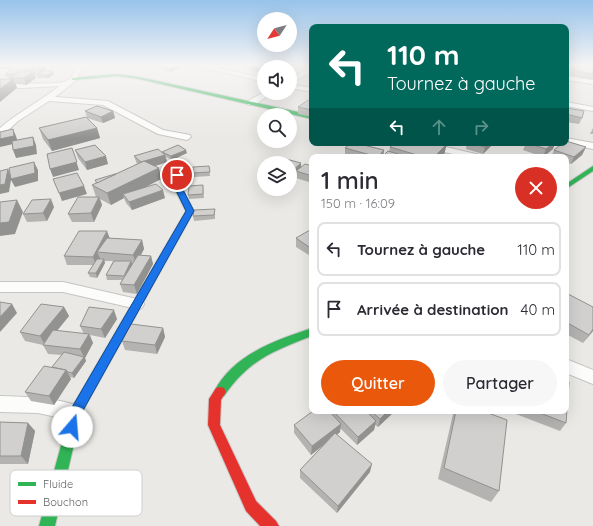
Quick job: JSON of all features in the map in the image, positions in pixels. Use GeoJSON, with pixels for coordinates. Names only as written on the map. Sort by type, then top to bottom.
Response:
{"type":"FeatureCollection","features":[{"type":"Feature","properties":{"kind":"street"},"geometry":{"type":"LineString","coordinates":[[0,133],[15,118],[48,99],[58,91]]}},
{"type":"Feature","properties":{"kind":"street"},"geometry":{"type":"LineString","coordinates":[[195,91],[309,116]]}},
{"type":"Feature","properties":{"kind":"street"},"geometry":{"type":"LineString","coordinates":[[48,99],[104,104],[161,132],[187,137]]}},
{"type":"Feature","properties":{"kind":"street"},"geometry":{"type":"LineString","coordinates":[[251,103],[257,99]]}},
{"type":"Feature","properties":{"kind":"street"},"geometry":{"type":"LineString","coordinates":[[569,105],[593,109]]}},
{"type":"Feature","properties":{"kind":"street"},"geometry":{"type":"LineString","coordinates":[[569,141],[593,146]]}},
{"type":"Feature","properties":{"kind":"street"},"geometry":{"type":"LineString","coordinates":[[431,146],[464,154]]}},
{"type":"Feature","properties":{"kind":"street"},"geometry":{"type":"LineString","coordinates":[[571,179],[593,168]]}},
{"type":"Feature","properties":{"kind":"street"},"geometry":{"type":"LineString","coordinates":[[61,470],[75,413],[190,211],[178,186],[177,175]]}},
{"type":"Feature","properties":{"kind":"street"},"geometry":{"type":"LineString","coordinates":[[0,287],[63,287],[137,304]]}},
{"type":"Feature","properties":{"kind":"street"},"geometry":{"type":"LineString","coordinates":[[271,526],[251,506],[226,454],[214,425],[215,399],[228,378],[248,360],[272,348],[309,333]]}},
{"type":"Feature","properties":{"kind":"street"},"geometry":{"type":"LineString","coordinates":[[569,367],[593,377]]}},
{"type":"Feature","properties":{"kind":"street"},"geometry":{"type":"LineString","coordinates":[[0,404],[38,405],[75,413]]}},
{"type":"Feature","properties":{"kind":"street"},"geometry":{"type":"LineString","coordinates":[[47,526],[49,516]]}},
{"type":"Feature","properties":{"kind":"building"},"geometry":{"type":"Polygon","coordinates":[[[309,100],[309,109],[298,107],[309,100]]]}},
{"type":"Feature","properties":{"kind":"building"},"geometry":{"type":"Polygon","coordinates":[[[97,106],[113,111],[101,117],[85,111],[97,106]]]}},
{"type":"Feature","properties":{"kind":"building"},"geometry":{"type":"Polygon","coordinates":[[[569,108],[584,111],[582,118],[569,115],[569,108]]]}},
{"type":"Feature","properties":{"kind":"building"},"geometry":{"type":"Polygon","coordinates":[[[86,117],[97,128],[48,140],[39,128],[86,117]]]}},
{"type":"Feature","properties":{"kind":"building"},"geometry":{"type":"Polygon","coordinates":[[[13,129],[14,136],[0,139],[0,132],[13,129]]]}},
{"type":"Feature","properties":{"kind":"building"},"geometry":{"type":"Polygon","coordinates":[[[33,137],[34,146],[13,150],[12,141],[33,137]]]}},
{"type":"Feature","properties":{"kind":"building"},"geometry":{"type":"Polygon","coordinates":[[[569,142],[586,147],[574,157],[554,150],[559,146],[569,146],[569,142]]]}},
{"type":"Feature","properties":{"kind":"building"},"geometry":{"type":"Polygon","coordinates":[[[95,145],[106,156],[85,162],[75,150],[95,145]]]}},
{"type":"Feature","properties":{"kind":"building"},"geometry":{"type":"Polygon","coordinates":[[[178,145],[186,150],[171,156],[162,152],[178,145]]]}},
{"type":"Feature","properties":{"kind":"building"},"geometry":{"type":"Polygon","coordinates":[[[347,146],[367,146],[384,150],[381,154],[367,154],[345,148],[347,146]]]}},
{"type":"Feature","properties":{"kind":"building"},"geometry":{"type":"Polygon","coordinates":[[[445,146],[437,154],[414,154],[390,147],[445,146]]]}},
{"type":"Feature","properties":{"kind":"building"},"geometry":{"type":"Polygon","coordinates":[[[536,146],[550,146],[546,149],[536,146]]]}},
{"type":"Feature","properties":{"kind":"building"},"geometry":{"type":"Polygon","coordinates":[[[72,148],[77,162],[50,169],[47,154],[72,148]]]}},
{"type":"Feature","properties":{"kind":"building"},"geometry":{"type":"Polygon","coordinates":[[[158,149],[165,155],[141,162],[134,156],[158,149]]]}},
{"type":"Feature","properties":{"kind":"building"},"geometry":{"type":"Polygon","coordinates":[[[388,151],[398,154],[385,154],[388,151]]]}},
{"type":"Feature","properties":{"kind":"building"},"geometry":{"type":"Polygon","coordinates":[[[144,161],[159,168],[107,193],[92,185],[144,161]]]}},
{"type":"Feature","properties":{"kind":"building"},"geometry":{"type":"Polygon","coordinates":[[[34,162],[35,173],[11,179],[9,168],[34,162]]]}},
{"type":"Feature","properties":{"kind":"building"},"geometry":{"type":"Polygon","coordinates":[[[305,164],[309,165],[309,175],[297,170],[305,164]]]}},
{"type":"Feature","properties":{"kind":"building"},"geometry":{"type":"Polygon","coordinates":[[[209,166],[210,172],[193,173],[193,167],[209,166]]]}},
{"type":"Feature","properties":{"kind":"building"},"geometry":{"type":"Polygon","coordinates":[[[8,169],[5,184],[0,185],[0,171],[8,169]]]}},
{"type":"Feature","properties":{"kind":"building"},"geometry":{"type":"Polygon","coordinates":[[[77,173],[84,186],[59,193],[53,179],[77,173]]]}},
{"type":"Feature","properties":{"kind":"building"},"geometry":{"type":"Polygon","coordinates":[[[116,174],[97,183],[95,180],[116,174]]]}},
{"type":"Feature","properties":{"kind":"building"},"geometry":{"type":"Polygon","coordinates":[[[156,184],[163,190],[129,202],[123,194],[156,184]]]}},
{"type":"Feature","properties":{"kind":"building"},"geometry":{"type":"Polygon","coordinates":[[[203,185],[203,194],[188,195],[189,186],[203,185]]]}},
{"type":"Feature","properties":{"kind":"building"},"geometry":{"type":"Polygon","coordinates":[[[78,197],[99,197],[91,213],[68,214],[78,197]]]}},
{"type":"Feature","properties":{"kind":"building"},"geometry":{"type":"Polygon","coordinates":[[[51,199],[43,213],[23,214],[32,200],[51,199]]]}},
{"type":"Feature","properties":{"kind":"building"},"geometry":{"type":"Polygon","coordinates":[[[17,200],[9,222],[0,223],[0,202],[17,200]]]}},
{"type":"Feature","properties":{"kind":"building"},"geometry":{"type":"Polygon","coordinates":[[[215,209],[214,215],[193,216],[194,210],[215,209]]]}},
{"type":"Feature","properties":{"kind":"building"},"geometry":{"type":"Polygon","coordinates":[[[79,231],[107,231],[93,257],[64,256],[79,231]]]}},
{"type":"Feature","properties":{"kind":"building"},"geometry":{"type":"Polygon","coordinates":[[[309,231],[309,247],[296,238],[309,231]]]}},
{"type":"Feature","properties":{"kind":"building"},"geometry":{"type":"Polygon","coordinates":[[[107,238],[142,240],[133,255],[97,252],[107,238]]]}},
{"type":"Feature","properties":{"kind":"building"},"geometry":{"type":"Polygon","coordinates":[[[138,255],[151,256],[134,285],[120,284],[138,255]]]}},
{"type":"Feature","properties":{"kind":"building"},"geometry":{"type":"Polygon","coordinates":[[[97,259],[104,259],[96,273],[88,273],[97,259]]]}},
{"type":"Feature","properties":{"kind":"building"},"geometry":{"type":"Polygon","coordinates":[[[114,261],[131,261],[124,276],[106,275],[114,261]]]}},
{"type":"Feature","properties":{"kind":"building"},"geometry":{"type":"Polygon","coordinates":[[[569,295],[593,307],[593,329],[589,335],[569,324],[569,295]]]}},
{"type":"Feature","properties":{"kind":"building"},"geometry":{"type":"Polygon","coordinates":[[[0,302],[12,304],[0,317],[0,302]]]}},
{"type":"Feature","properties":{"kind":"building"},"geometry":{"type":"Polygon","coordinates":[[[41,304],[64,307],[40,336],[20,332],[41,304]]]}},
{"type":"Feature","properties":{"kind":"building"},"geometry":{"type":"Polygon","coordinates":[[[89,307],[114,310],[101,329],[80,326],[89,307]]]}},
{"type":"Feature","properties":{"kind":"building"},"geometry":{"type":"Polygon","coordinates":[[[131,324],[163,328],[155,345],[122,341],[131,324]]]}},
{"type":"Feature","properties":{"kind":"building"},"geometry":{"type":"Polygon","coordinates":[[[53,330],[89,334],[80,349],[43,345],[53,330]]]}},
{"type":"Feature","properties":{"kind":"building"},"geometry":{"type":"Polygon","coordinates":[[[64,352],[84,357],[72,373],[52,367],[64,352]]]}},
{"type":"Feature","properties":{"kind":"building"},"geometry":{"type":"Polygon","coordinates":[[[44,366],[66,370],[49,396],[25,392],[44,366]]]}},
{"type":"Feature","properties":{"kind":"building"},"geometry":{"type":"Polygon","coordinates":[[[309,414],[332,414],[341,424],[312,446],[294,425],[309,414]]]}},
{"type":"Feature","properties":{"kind":"building"},"geometry":{"type":"Polygon","coordinates":[[[336,414],[369,414],[376,421],[358,437],[336,414]]]}},
{"type":"Feature","properties":{"kind":"building"},"geometry":{"type":"Polygon","coordinates":[[[374,414],[385,414],[380,419],[374,414]]]}},
{"type":"Feature","properties":{"kind":"building"},"geometry":{"type":"Polygon","coordinates":[[[455,414],[491,414],[507,420],[499,491],[444,468],[455,414]]]}},
{"type":"Feature","properties":{"kind":"building"},"geometry":{"type":"Polygon","coordinates":[[[543,414],[567,414],[566,423],[543,414]]]}},
{"type":"Feature","properties":{"kind":"building"},"geometry":{"type":"Polygon","coordinates":[[[0,422],[28,423],[21,456],[0,456],[0,422]]]}},
{"type":"Feature","properties":{"kind":"building"},"geometry":{"type":"Polygon","coordinates":[[[335,433],[372,464],[338,506],[300,470],[335,433]]]}},
{"type":"Feature","properties":{"kind":"traffic: fast"},"geometry":{"type":"LineString","coordinates":[[195,91],[309,116]]}},
{"type":"Feature","properties":{"kind":"traffic: fast"},"geometry":{"type":"LineString","coordinates":[[569,185],[593,168]]}},
{"type":"Feature","properties":{"kind":"traffic: fast"},"geometry":{"type":"LineString","coordinates":[[61,470],[75,413],[190,211],[177,186],[177,175]]}},
{"type":"Feature","properties":{"kind":"traffic: fast"},"geometry":{"type":"LineString","coordinates":[[220,392],[229,379],[249,360],[284,342],[309,333]]}},
{"type":"Feature","properties":{"kind":"traffic: fast"},"geometry":{"type":"LineString","coordinates":[[47,526],[49,516]]}},
{"type":"Feature","properties":{"kind":"traffic: jam"},"geometry":{"type":"LineString","coordinates":[[220,392],[215,399],[214,425],[251,506],[271,526]]}},
{"type":"Feature","properties":{"kind":"route"},"geometry":{"type":"LineString","coordinates":[[72,427],[75,413],[190,211],[178,186],[177,175]]}}]}
